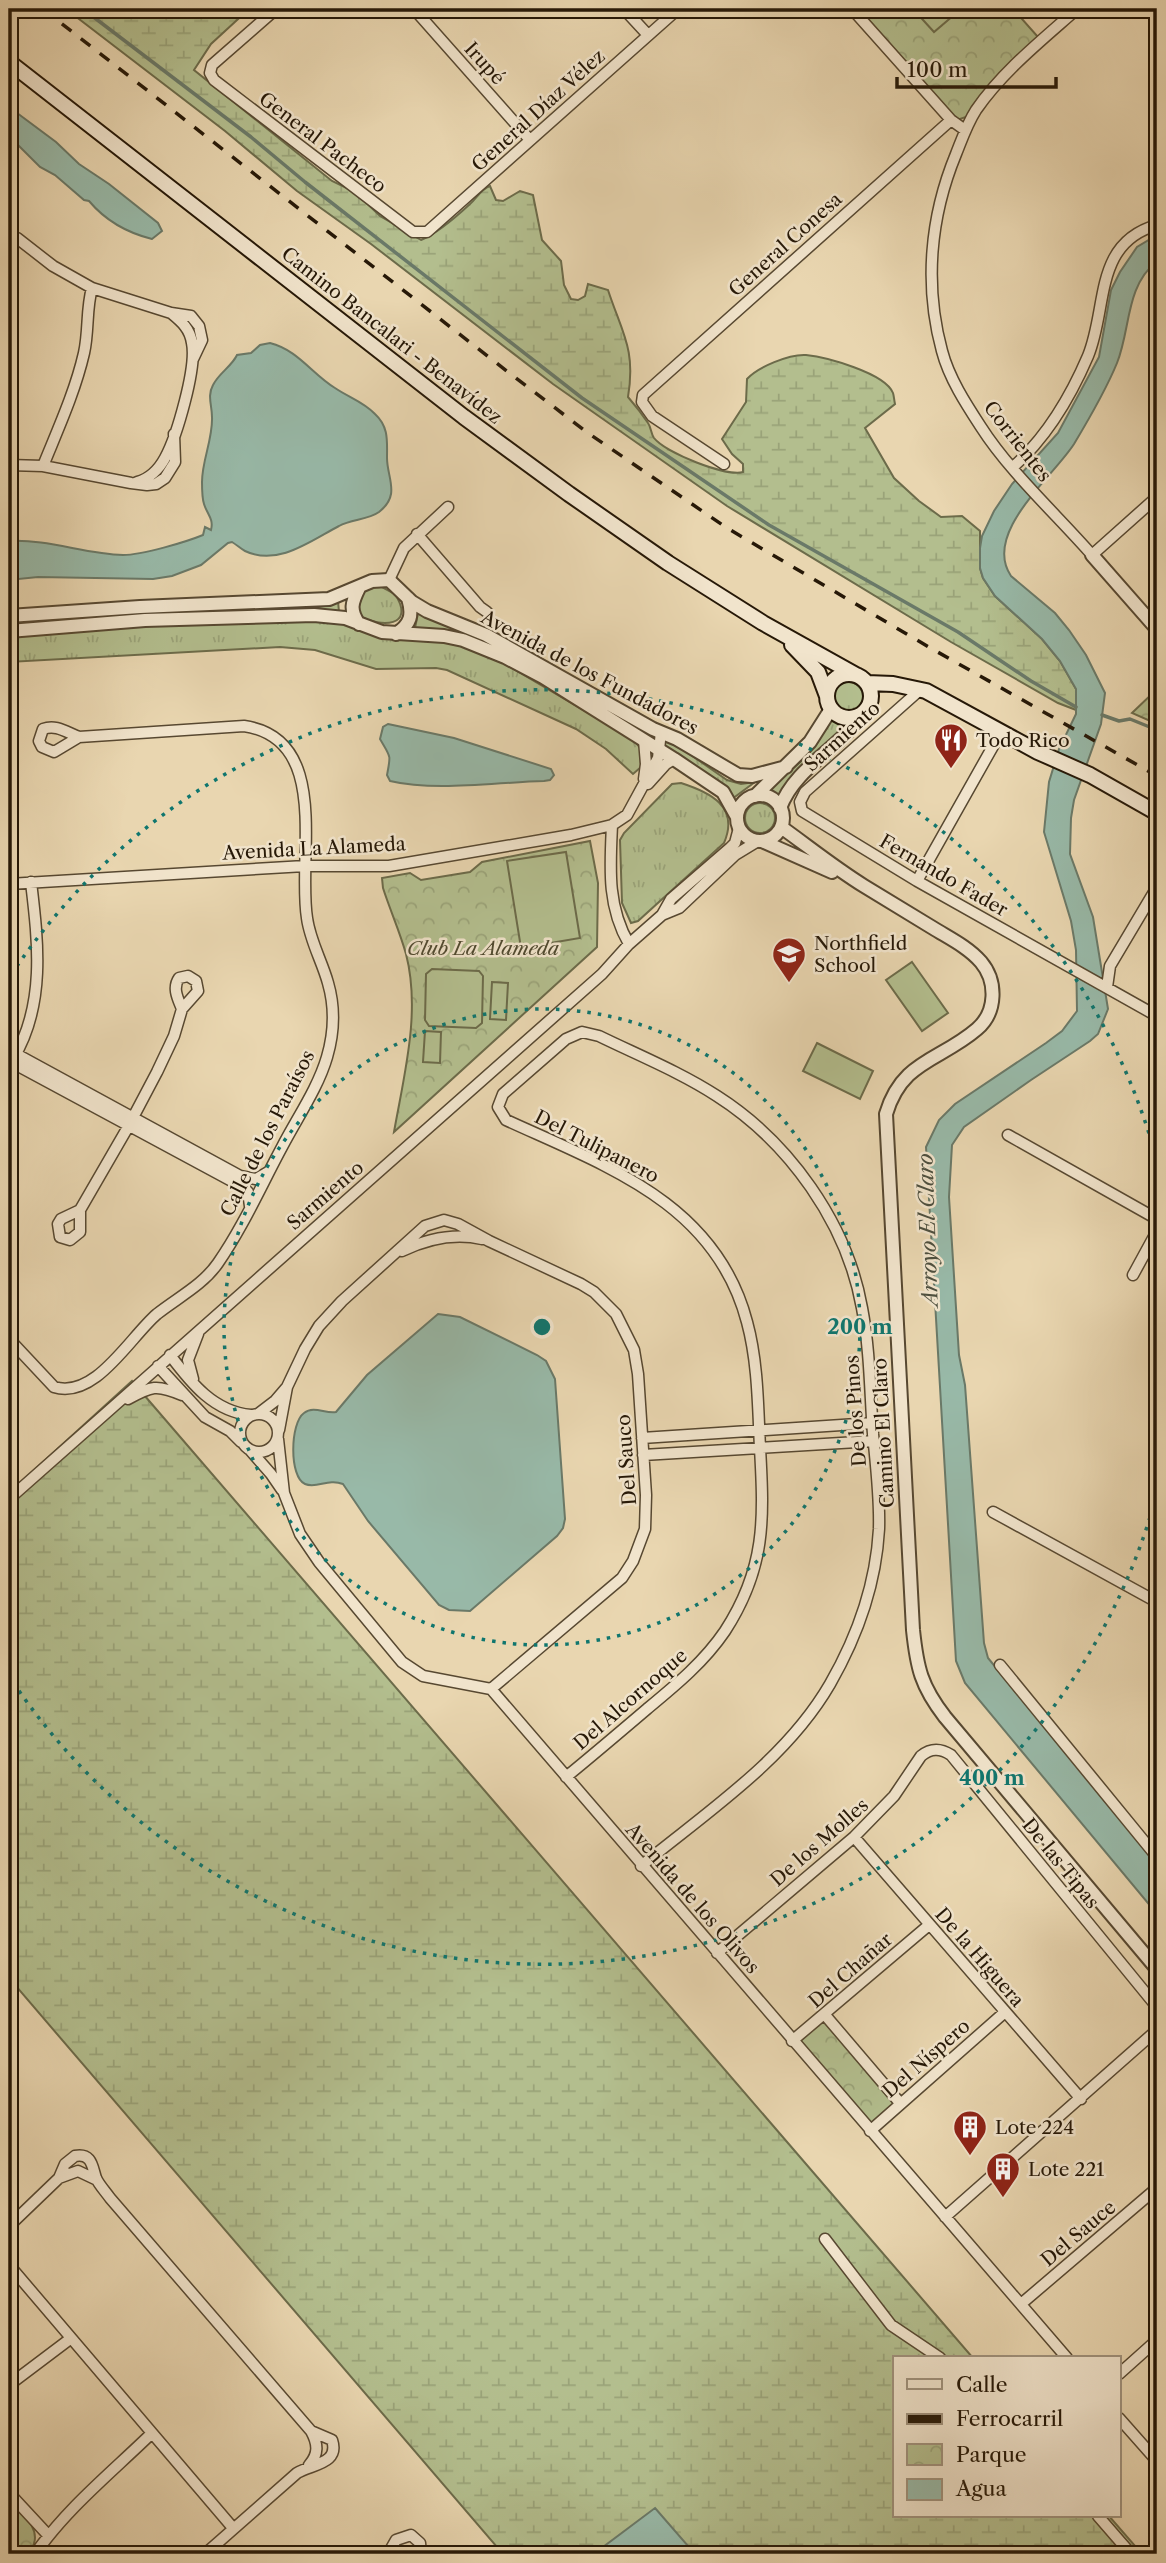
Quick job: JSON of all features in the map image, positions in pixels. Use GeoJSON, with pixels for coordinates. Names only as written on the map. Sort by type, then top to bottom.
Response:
{"type":"FeatureCollection","features":[{"type":"Feature","properties":{"kind":"main road","name":"Camino Bancalari - Benavídez"},"geometry":{"type":"LineString","coordinates":[[9,62],[464,417],[629,537],[763,623],[862,679]]}},
{"type":"Feature","properties":{"kind":"main road","name":"Camino Bancalari - Benavídez"},"geometry":{"type":"LineString","coordinates":[[763,623],[811,663],[822,679],[830,704]]}},
{"type":"Feature","properties":{"kind":"main road"},"geometry":{"type":"LineString","coordinates":[[918,689],[888,691],[877,696],[867,708],[851,718],[837,714],[830,704],[830,687],[838,677],[851,674],[862,679],[918,689],[1049,758],[1090,775],[1157,813]]}},
{"type":"Feature","properties":{"kind":"main road"},"geometry":{"type":"LineString","coordinates":[[862,679],[871,697],[867,708]]}},
{"type":"Feature","properties":{"kind":"street","name":"General Pacheco"},"geometry":{"type":"LineString","coordinates":[[276,9],[212,65],[210,72],[214,80],[412,232],[420,233]]}},
{"type":"Feature","properties":{"kind":"street","name":"Irupé"},"geometry":{"type":"LineString","coordinates":[[414,9],[530,140]]}},
{"type":"Feature","properties":{"kind":"street"},"geometry":{"type":"LineString","coordinates":[[624,9],[648,35]]}},
{"type":"Feature","properties":{"kind":"street","name":"General Díaz Vélez"},"geometry":{"type":"LineString","coordinates":[[420,233],[427,232],[678,9]]}},
{"type":"Feature","properties":{"kind":"street"},"geometry":{"type":"LineString","coordinates":[[852,9],[951,120],[965,130],[977,109],[1004,78],[1077,9]]}},
{"type":"Feature","properties":{"kind":"street","name":"General Conesa"},"geometry":{"type":"LineString","coordinates":[[724,464],[652,416],[642,402],[643,395],[951,120]]}},
{"type":"Feature","properties":{"kind":"street","name":"Corrientes"},"geometry":{"type":"LineString","coordinates":[[965,130],[948,173],[935,221],[931,277],[934,313],[942,352],[948,370],[982,428],[1015,470],[1092,555]]}},
{"type":"Feature","properties":{"kind":"street"},"geometry":{"type":"LineString","coordinates":[[1015,470],[1058,415],[1088,356],[1105,279],[1116,254],[1136,234],[1157,225]]}},
{"type":"Feature","properties":{"kind":"street"},"geometry":{"type":"LineString","coordinates":[[9,465],[43,466],[147,485],[165,478],[175,462],[174,435],[193,359],[202,340],[199,326],[191,316],[171,313],[92,288],[53,266],[11,235]]}},
{"type":"Feature","properties":{"kind":"street"},"geometry":{"type":"LineString","coordinates":[[43,466],[77,381],[85,349],[92,288]]}},
{"type":"Feature","properties":{"kind":"street"},"geometry":{"type":"LineString","coordinates":[[1157,497],[1092,555],[1157,629]]}},
{"type":"Feature","properties":{"kind":"street"},"geometry":{"type":"LineString","coordinates":[[9,616],[328,599],[372,581],[389,580],[397,559],[417,534],[448,507]]}},
{"type":"Feature","properties":{"kind":"street"},"geometry":{"type":"LineString","coordinates":[[417,534],[487,612]]}},
{"type":"Feature","properties":{"kind":"street","name":"Avenida de los Fundadores"},"geometry":{"type":"LineString","coordinates":[[389,580],[427,611],[486,635],[738,775],[752,776],[786,766]]}},
{"type":"Feature","properties":{"kind":"street"},"geometry":{"type":"LineString","coordinates":[[359,587],[352,608],[359,624]]}},
{"type":"Feature","properties":{"kind":"street"},"geometry":{"type":"LineString","coordinates":[[397,634],[407,627],[411,620],[408,598]]}},
{"type":"Feature","properties":{"kind":"street","name":"Avenida de los Fundadores"},"geometry":{"type":"LineString","coordinates":[[9,631],[145,620],[284,614],[334,615],[372,630],[444,636],[481,646],[543,677],[644,740],[723,793],[738,822]]}},
{"type":"Feature","properties":{"kind":"street","name":"Sarmiento"},"geometry":{"type":"LineString","coordinates":[[806,815],[800,806],[805,792],[918,689]]}},
{"type":"Feature","properties":{"kind":"street"},"geometry":{"type":"LineString","coordinates":[[755,796],[769,798],[780,808],[783,821],[773,837],[760,841],[747,837],[738,822],[744,802],[755,796],[810,742],[830,704]]}},
{"type":"Feature","properties":{"kind":"street"},"geometry":{"type":"LineString","coordinates":[[780,808],[788,790],[845,735],[867,708]]}},
{"type":"Feature","properties":{"kind":"street","name":"Calle de los Paraísos"},"geometry":{"type":"LineString","coordinates":[[9,1339],[54,1387],[63,1390],[75,1388],[110,1365],[156,1315],[211,1271],[250,1207],[315,1085],[331,1038],[332,1001],[307,921],[305,798],[289,752],[262,729],[244,726],[79,737]]}},
{"type":"Feature","properties":{"kind":"street"},"geometry":{"type":"LineString","coordinates":[[629,944],[613,908],[612,825],[627,815],[642,789],[658,758],[661,732]]}},
{"type":"Feature","properties":{"kind":"street"},"geometry":{"type":"LineString","coordinates":[[917,881],[1001,732]]}},
{"type":"Feature","properties":{"kind":"street"},"geometry":{"type":"LineString","coordinates":[[642,789],[646,764],[644,740]]}},
{"type":"Feature","properties":{"kind":"street"},"geometry":{"type":"LineString","coordinates":[[642,789],[674,759]]}},
{"type":"Feature","properties":{"kind":"street","name":"Fernando Fader"},"geometry":{"type":"LineString","coordinates":[[806,815],[917,881],[1107,987]]}},
{"type":"Feature","properties":{"kind":"street","name":"Sarmiento"},"geometry":{"type":"LineString","coordinates":[[662,915],[671,899],[735,843],[738,822]]}},
{"type":"Feature","properties":{"kind":"street","name":"Avenida La Alameda"},"geometry":{"type":"LineString","coordinates":[[9,884],[305,866],[389,866],[571,835],[612,825]]}},
{"type":"Feature","properties":{"kind":"street","name":"Camino El Claro"},"geometry":{"type":"LineString","coordinates":[[781,827],[861,884],[962,946],[976,956],[987,971],[992,1002],[985,1022],[904,1078],[893,1093],[886,1114],[912,1630],[919,1674],[930,1698],[945,1717],[1157,1969]]}},
{"type":"Feature","properties":{"kind":"street","name":"Sarmiento"},"geometry":{"type":"LineString","coordinates":[[9,1499],[602,974],[629,944],[662,915],[678,908],[735,855],[760,841]]}},
{"type":"Feature","properties":{"kind":"street","name":"Camino El Claro"},"geometry":{"type":"LineString","coordinates":[[760,841],[861,884]]}},
{"type":"Feature","properties":{"kind":"street"},"geometry":{"type":"LineString","coordinates":[[31,882],[39,964],[30,1015],[12,1060],[130,1122],[240,1175],[256,1179],[268,1172]]}},
{"type":"Feature","properties":{"kind":"street"},"geometry":{"type":"LineString","coordinates":[[1157,887],[1110,966],[1107,987],[1157,1016]]}},
{"type":"Feature","properties":{"kind":"street"},"geometry":{"type":"LineString","coordinates":[[79,1210],[130,1122],[174,1036],[182,1009]]}},
{"type":"Feature","properties":{"kind":"street","name":"De los Pinos"},"geometry":{"type":"LineString","coordinates":[[498,1107],[503,1094],[566,1039],[582,1032],[599,1035],[698,1085],[750,1120],[775,1144],[803,1178],[827,1214],[841,1244],[864,1316],[879,1528],[864,1607],[851,1640],[829,1685],[803,1724],[771,1758],[641,1866]]}},
{"type":"Feature","properties":{"kind":"street","name":"Del Tulipanero"},"geometry":{"type":"LineString","coordinates":[[498,1107],[506,1120],[634,1182],[659,1197],[702,1236],[731,1279],[748,1322],[753,1352],[760,1447]]}},
{"type":"Feature","properties":{"kind":"street"},"geometry":{"type":"LineString","coordinates":[[130,1122],[243,1187],[248,1192],[250,1207]]}},
{"type":"Feature","properties":{"kind":"street"},"geometry":{"type":"LineString","coordinates":[[1008,1135],[1157,1219]]}},
{"type":"Feature","properties":{"kind":"street","name":"Del Sauco"},"geometry":{"type":"LineString","coordinates":[[287,1387],[304,1349],[319,1326],[341,1301],[425,1226],[437,1220],[458,1224],[594,1292],[616,1314],[629,1336],[636,1362],[646,1521],[642,1539],[633,1561],[609,1590],[491,1689]]}},
{"type":"Feature","properties":{"kind":"street"},"geometry":{"type":"LineString","coordinates":[[1133,1275],[1157,1231]]}},
{"type":"Feature","properties":{"kind":"street","name":"Del Sauco"},"geometry":{"type":"LineString","coordinates":[[395,1254],[428,1241],[449,1237],[489,1241]]}},
{"type":"Feature","properties":{"kind":"street"},"geometry":{"type":"LineString","coordinates":[[196,1386],[188,1360],[194,1341],[204,1325]]}},
{"type":"Feature","properties":{"kind":"street"},"geometry":{"type":"LineString","coordinates":[[170,1355],[196,1386],[228,1410],[273,1420],[278,1436],[284,1493],[293,1521],[307,1546],[402,1662],[423,1676],[491,1689]]}},
{"type":"Feature","properties":{"kind":"street"},"geometry":{"type":"LineString","coordinates":[[158,1366],[205,1417],[230,1431],[246,1447],[284,1493]]}},
{"type":"Feature","properties":{"kind":"street"},"geometry":{"type":"LineString","coordinates":[[287,1387],[278,1436],[271,1448],[254,1452],[241,1440],[240,1428],[275,1401],[287,1387]]}},
{"type":"Feature","properties":{"kind":"street"},"geometry":{"type":"LineString","coordinates":[[107,1412],[146,1388],[167,1388],[186,1396]]}},
{"type":"Feature","properties":{"kind":"street"},"geometry":{"type":"LineString","coordinates":[[642,1438],[872,1423]]}},
{"type":"Feature","properties":{"kind":"street"},"geometry":{"type":"LineString","coordinates":[[643,1455],[874,1440]]}},
{"type":"Feature","properties":{"kind":"street","name":"Del Alcornoque"},"geometry":{"type":"LineString","coordinates":[[566,1777],[698,1665],[734,1616],[752,1578],[761,1540],[763,1504],[760,1447]]}},
{"type":"Feature","properties":{"kind":"street"},"geometry":{"type":"LineString","coordinates":[[993,1512],[1157,1602]]}},
{"type":"Feature","properties":{"kind":"street"},"geometry":{"type":"LineString","coordinates":[[1000,1665],[1157,1857]]}},
{"type":"Feature","properties":{"kind":"street","name":"Avenida de los Olivos"},"geometry":{"type":"LineString","coordinates":[[491,1689],[1065,2356]]}},
{"type":"Feature","properties":{"kind":"street","name":"De los Molles"},"geometry":{"type":"LineString","coordinates":[[717,1953],[854,1837],[894,1796],[921,1756],[933,1750]]}},
{"type":"Feature","properties":{"kind":"street","name":"De las Tipas"},"geometry":{"type":"LineString","coordinates":[[933,1750],[951,1755],[1157,2007]]}},
{"type":"Feature","properties":{"kind":"street","name":"De la Higuera"},"geometry":{"type":"LineString","coordinates":[[854,1837],[1081,2099]]}},
{"type":"Feature","properties":{"kind":"street","name":"Del Chañar"},"geometry":{"type":"LineString","coordinates":[[792,2041],[929,1925]]}},
{"type":"Feature","properties":{"kind":"street","name":"Del Níspero"},"geometry":{"type":"LineString","coordinates":[[870,2131],[1005,2012]]}},
{"type":"Feature","properties":{"kind":"street"},"geometry":{"type":"LineString","coordinates":[[825,2015],[900,2103]]}},
{"type":"Feature","properties":{"kind":"street"},"geometry":{"type":"LineString","coordinates":[[945,2217],[1157,2030]]}},
{"type":"Feature","properties":{"kind":"street"},"geometry":{"type":"LineString","coordinates":[[9,2226],[59,2178],[69,2159],[81,2155],[92,2162],[97,2180],[164,2262],[311,2431],[316,2440],[317,2454],[309,2465],[205,2554]]}},
{"type":"Feature","properties":{"kind":"street"},"geometry":{"type":"LineString","coordinates":[[59,2178],[78,2171],[97,2180]]}},
{"type":"Feature","properties":{"kind":"street","name":"Del Sauce"},"geometry":{"type":"LineString","coordinates":[[1021,2304],[1157,2188]]}},
{"type":"Feature","properties":{"kind":"street"},"geometry":{"type":"LineString","coordinates":[[825,2239],[891,2325],[937,2356]]}},
{"type":"Feature","properties":{"kind":"street"},"geometry":{"type":"LineString","coordinates":[[9,2265],[233,2528]]}},
{"type":"Feature","properties":{"kind":"street"},"geometry":{"type":"LineString","coordinates":[[9,2385],[70,2339]]}},
{"type":"Feature","properties":{"kind":"street"},"geometry":{"type":"LineString","coordinates":[[1120,2373],[1157,2340]]}},
{"type":"Feature","properties":{"kind":"street"},"geometry":{"type":"LineString","coordinates":[[1120,2419],[1157,2461]]}},
{"type":"Feature","properties":{"kind":"street"},"geometry":{"type":"LineString","coordinates":[[309,2465],[327,2461],[334,2451],[332,2440],[311,2431]]}},
{"type":"Feature","properties":{"kind":"street"},"geometry":{"type":"LineString","coordinates":[[35,2554],[48,2535],[82,2498],[152,2433]]}},
{"type":"Feature","properties":{"kind":"street"},"geometry":{"type":"LineString","coordinates":[[9,2493],[48,2535]]}},
{"type":"Feature","properties":{"kind":"street"},"geometry":{"type":"LineString","coordinates":[[1100,2518],[1131,2554]]}},
{"type":"Feature","properties":{"kind":"street"},"geometry":{"type":"LineString","coordinates":[[388,2554],[396,2540],[411,2535],[420,2543],[421,2554]]}},
{"type":"Feature","properties":{"kind":"street"},"geometry":{"type":"LineString","coordinates":[[9,2551],[13,2554]]}},
{"type":"Feature","properties":{"kind":"green space"},"geometry":{"type":"Polygon","coordinates":[[[66,9],[249,9],[211,44],[194,70],[332,181],[355,192],[380,216],[421,240],[447,224],[487,187],[490,186],[496,200],[503,201],[520,191],[533,195],[542,240],[561,261],[564,285],[571,299],[578,300],[585,296],[588,284],[608,290],[629,353],[628,397],[648,423],[654,438],[683,457],[724,471],[743,472],[743,464],[722,439],[746,402],[747,379],[774,362],[799,355],[815,356],[854,367],[879,379],[893,393],[895,404],[865,428],[894,478],[941,517],[962,516],[980,531],[980,568],[983,578],[995,596],[1042,639],[1060,661],[1076,689],[1076,710],[1058,703],[951,642],[727,506],[553,384],[371,244],[297,191],[225,131],[66,9]]]}},
{"type":"Feature","properties":{"kind":"green space"},"geometry":{"type":"Polygon","coordinates":[[[878,9],[1013,9],[1038,37],[966,117],[957,120],[867,18],[878,9]]]}},
{"type":"Feature","properties":{"kind":"green space"},"geometry":{"type":"Polygon","coordinates":[[[913,9],[961,9],[934,32],[913,9]]]}},
{"type":"Feature","properties":{"kind":"green space"},"geometry":{"type":"Polygon","coordinates":[[[367,587],[382,587],[395,594],[400,605],[399,619],[386,623],[359,616],[356,597],[367,587]]]}},
{"type":"Feature","properties":{"kind":"green space"},"geometry":{"type":"Polygon","coordinates":[[[338,601],[339,612],[314,608],[217,610],[9,624],[9,621],[338,601]]]}},
{"type":"Feature","properties":{"kind":"green space"},"geometry":{"type":"Polygon","coordinates":[[[418,613],[490,642],[654,734],[652,736],[573,690],[458,633],[415,628],[418,613]]]}},
{"type":"Feature","properties":{"kind":"green space"},"geometry":{"type":"Polygon","coordinates":[[[269,619],[333,622],[465,646],[495,658],[634,740],[640,748],[641,767],[633,774],[606,749],[576,729],[447,670],[436,668],[376,669],[315,650],[280,647],[9,662],[9,634],[269,619]]]}},
{"type":"Feature","properties":{"kind":"green space"},"geometry":{"type":"Polygon","coordinates":[[[848,682],[859,686],[863,697],[859,708],[848,712],[837,708],[833,697],[837,686],[848,682]]]}},
{"type":"Feature","properties":{"kind":"green space"},"geometry":{"type":"Polygon","coordinates":[[[1157,689],[1157,724],[1132,713],[1157,689]]]}},
{"type":"Feature","properties":{"kind":"green space"},"geometry":{"type":"Polygon","coordinates":[[[832,717],[845,725],[806,763],[778,797],[768,791],[808,755],[832,717]]]}},
{"type":"Feature","properties":{"kind":"green space"},"geometry":{"type":"Polygon","coordinates":[[[665,737],[727,780],[741,784],[755,782],[732,799],[665,747],[665,737]]]}},
{"type":"Feature","properties":{"kind":"green space"},"geometry":{"type":"Polygon","coordinates":[[[681,783],[711,796],[725,810],[728,830],[724,843],[638,921],[631,923],[622,903],[620,840],[672,784],[681,783]]]}},
{"type":"Feature","properties":{"kind":"green space"},"geometry":{"type":"Polygon","coordinates":[[[760,803],[771,807],[775,818],[771,829],[760,833],[749,829],[745,818],[749,807],[760,803]]]}},
{"type":"Feature","properties":{"kind":"green space","name":"Club La Alameda"},"geometry":{"type":"Polygon","coordinates":[[[590,841],[598,883],[597,947],[394,1132],[406,1066],[412,998],[406,954],[382,878],[410,873],[421,880],[470,872],[482,862],[590,841]]]}},
{"type":"Feature","properties":{"kind":"green space"},"geometry":{"type":"Polygon","coordinates":[[[566,852],[580,938],[521,948],[507,861],[566,852]]]}},
{"type":"Feature","properties":{"kind":"green space"},"geometry":{"type":"Polygon","coordinates":[[[912,962],[948,1013],[922,1031],[886,980],[912,962]]]}},
{"type":"Feature","properties":{"kind":"green space"},"geometry":{"type":"Polygon","coordinates":[[[432,969],[479,971],[483,976],[482,1023],[476,1028],[429,1026],[425,1020],[426,974],[432,969]]]}},
{"type":"Feature","properties":{"kind":"green space"},"geometry":{"type":"Polygon","coordinates":[[[492,982],[508,983],[506,1020],[490,1019],[492,982]]]}},
{"type":"Feature","properties":{"kind":"green space"},"geometry":{"type":"Polygon","coordinates":[[[425,1031],[441,1032],[440,1063],[423,1062],[425,1031]]]}},
{"type":"Feature","properties":{"kind":"green space"},"geometry":{"type":"Polygon","coordinates":[[[817,1043],[873,1071],[860,1099],[803,1071],[817,1043]]]}},
{"type":"Feature","properties":{"kind":"green space"},"geometry":{"type":"Polygon","coordinates":[[[132,1381],[971,2356],[893,2356],[893,2518],[1111,2518],[1142,2554],[503,2554],[9,1978],[9,1493],[132,1381]]]}},
{"type":"Feature","properties":{"kind":"green space"},"geometry":{"type":"Polygon","coordinates":[[[825,2015],[900,2103],[870,2131],[792,2041],[825,2015]]]}},
{"type":"Feature","properties":{"kind":"green space"},"geometry":{"type":"Polygon","coordinates":[[[9,2499],[33,2528],[35,2541],[28,2550],[19,2550],[9,2542],[9,2499]]]}},
{"type":"Feature","properties":{"kind":"water"},"geometry":{"type":"Polygon","coordinates":[[[9,107],[158,223],[162,231],[152,239],[126,229],[102,214],[55,175],[40,167],[9,136],[9,107]]]}},
{"type":"Feature","properties":{"kind":"water","name":"Arroyo El Claro"},"geometry":{"type":"Polygon","coordinates":[[[1157,235],[1157,261],[1147,271],[1134,295],[1113,373],[1074,444],[1024,506],[1006,542],[1005,559],[1011,576],[1055,613],[1069,630],[1086,655],[1105,693],[1101,724],[1074,800],[1070,854],[1093,917],[1108,1009],[1098,1034],[1090,1041],[964,1127],[952,1145],[949,1197],[959,1355],[965,1385],[984,1643],[988,1658],[1157,1864],[1157,1914],[965,1683],[956,1661],[926,1147],[939,1120],[955,1104],[1062,1031],[1077,1011],[1076,950],[1071,921],[1044,832],[1049,782],[1059,749],[1076,714],[1076,689],[1060,661],[1042,639],[995,596],[983,578],[980,548],[982,536],[994,511],[1012,484],[1058,433],[1099,357],[1111,290],[1120,272],[1137,247],[1157,235]]]}},
{"type":"Feature","properties":{"kind":"water"},"geometry":{"type":"Polygon","coordinates":[[[270,343],[289,351],[380,419],[386,434],[391,486],[390,499],[386,506],[370,517],[344,524],[282,554],[257,555],[232,542],[228,543],[201,565],[172,576],[153,579],[38,577],[9,580],[9,541],[38,542],[123,555],[152,551],[195,538],[203,535],[205,527],[211,530],[211,520],[203,499],[202,482],[212,425],[211,389],[237,355],[251,353],[260,345],[270,343]]]}},
{"type":"Feature","properties":{"kind":"water"},"geometry":{"type":"Polygon","coordinates":[[[388,724],[454,738],[551,769],[554,775],[550,780],[544,781],[467,786],[427,786],[390,781],[387,775],[389,756],[380,739],[383,727],[388,724]]]}},
{"type":"Feature","properties":{"kind":"water"},"geometry":{"type":"Polygon","coordinates":[[[438,1314],[460,1317],[537,1355],[546,1361],[555,1379],[565,1519],[563,1528],[470,1611],[449,1610],[439,1605],[368,1521],[343,1484],[305,1484],[296,1471],[294,1461],[296,1427],[304,1413],[312,1410],[336,1412],[367,1375],[438,1314]]]}},
{"type":"Feature","properties":{"kind":"water"},"geometry":{"type":"Polygon","coordinates":[[[655,2508],[695,2554],[595,2553],[655,2508]]]}},
{"type":"Feature","properties":{"kind":"waterway"},"geometry":{"type":"LineString","coordinates":[[83,9],[251,137],[582,398],[769,525],[958,632],[1031,681],[1076,707]]}},
{"type":"Feature","properties":{"kind":"waterway"},"geometry":{"type":"LineString","coordinates":[[1102,715],[1119,721],[1130,719],[1157,730]]}},
{"type":"Feature","properties":{"kind":"railway"},"geometry":{"type":"LineString","coordinates":[[43,9],[588,433],[727,528],[927,646],[1157,776]]}},
{"type":"Feature","properties":{"kind":"place","name":"Todo Rico"},"geometry":{"type":"Point","coordinates":[951,770]}},
{"type":"Feature","properties":{"kind":"place","name":"Northfield School"},"geometry":{"type":"Point","coordinates":[789,984]}},
{"type":"Feature","properties":{"kind":"place","name":"Lote 224"},"geometry":{"type":"Point","coordinates":[970,2157]}},
{"type":"Feature","properties":{"kind":"place","name":"Lote 221"},"geometry":{"type":"Point","coordinates":[1003,2199]}}]}
